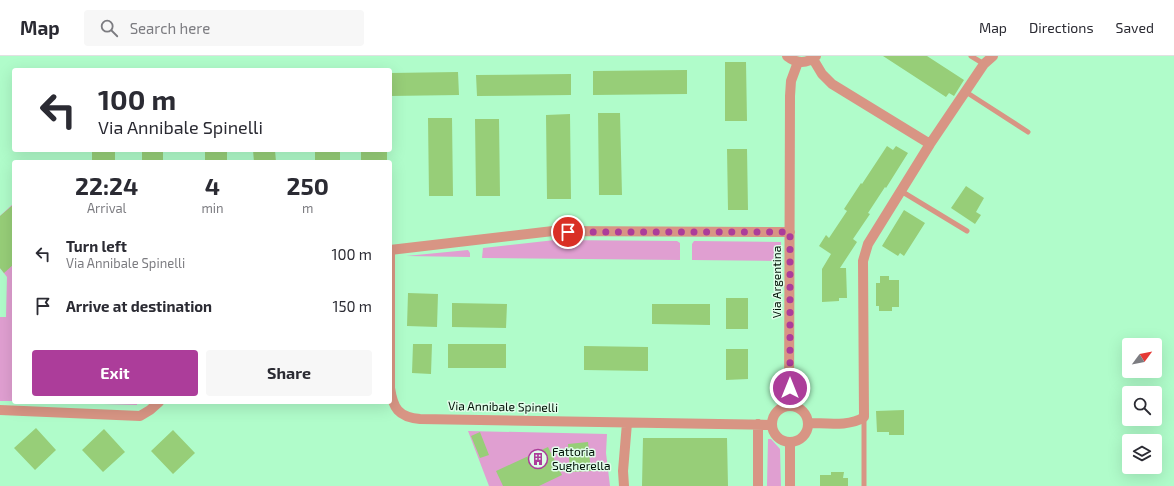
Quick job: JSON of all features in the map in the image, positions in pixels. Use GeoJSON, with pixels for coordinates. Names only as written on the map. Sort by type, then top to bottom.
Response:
{"type":"FeatureCollection","features":[{"type":"Feature","properties":{"kind":"street"},"geometry":{"type":"LineString","coordinates":[[787,56],[798,62],[808,62],[814,58],[822,74],[832,84],[930,144]]}},
{"type":"Feature","properties":{"kind":"street"},"geometry":{"type":"LineString","coordinates":[[808,423],[846,423],[859,421],[864,417],[863,261],[868,244],[930,144],[984,64],[993,56]]}},
{"type":"Feature","properties":{"kind":"street","name":"Via Argentina"},"geometry":{"type":"LineString","coordinates":[[789,406],[790,96],[791,82],[798,62]]}},
{"type":"Feature","properties":{"kind":"street","name":"Via Annibale Spinelli"},"geometry":{"type":"LineString","coordinates":[[392,250],[553,232],[790,232]]}},
{"type":"Feature","properties":{"kind":"street","name":"Via Annibale Spinelli"},"geometry":{"type":"LineString","coordinates":[[392,399],[395,408],[401,414],[420,419],[772,425]]}},
{"type":"Feature","properties":{"kind":"street"},"geometry":{"type":"LineString","coordinates":[[0,410],[140,416],[157,404]]}},
{"type":"Feature","properties":{"kind":"street"},"geometry":{"type":"LineString","coordinates":[[789,406],[802,411],[808,423],[806,432],[803,436],[790,442],[780,439],[773,430],[772,425],[773,419],[779,410],[789,406]]}},
{"type":"Feature","properties":{"kind":"street"},"geometry":{"type":"LineString","coordinates":[[624,486],[623,471],[627,423]]}},
{"type":"Feature","properties":{"kind":"street"},"geometry":{"type":"LineString","coordinates":[[758,424],[758,486]]}},
{"type":"Feature","properties":{"kind":"street"},"geometry":{"type":"LineString","coordinates":[[790,442],[790,486]]}},
{"type":"Feature","properties":{"kind":"lane"},"geometry":{"type":"LineString","coordinates":[[971,56],[984,64]]}},
{"type":"Feature","properties":{"kind":"lane"},"geometry":{"type":"LineString","coordinates":[[966,92],[1028,132]]}},
{"type":"Feature","properties":{"kind":"lane"},"geometry":{"type":"LineString","coordinates":[[901,191],[966,231]]}},
{"type":"Feature","properties":{"kind":"lane"},"geometry":{"type":"LineString","coordinates":[[864,417],[864,486]]}},
{"type":"Feature","properties":{"kind":"shaded area"},"geometry":{"type":"Polygon","coordinates":[[[12,205],[12,401],[0,401],[0,317],[6,317],[7,277],[0,268],[0,216],[12,205]]]}},
{"type":"Feature","properties":{"kind":"shaded area"},"geometry":{"type":"Polygon","coordinates":[[[555,240],[677,241],[680,243],[680,260],[482,258],[483,248],[555,240]]]}},
{"type":"Feature","properties":{"kind":"shaded area"},"geometry":{"type":"Polygon","coordinates":[[[694,241],[781,242],[781,261],[692,260],[692,244],[694,241]]]}},
{"type":"Feature","properties":{"kind":"shaded area"},"geometry":{"type":"Polygon","coordinates":[[[468,250],[470,257],[406,256],[468,250]]]}},
{"type":"Feature","properties":{"kind":"shaded area"},"geometry":{"type":"Polygon","coordinates":[[[103,404],[137,404],[137,405],[103,404]]]}},
{"type":"Feature","properties":{"kind":"shaded area"},"geometry":{"type":"Polygon","coordinates":[[[468,431],[607,434],[606,453],[610,486],[489,486],[468,431]]]}},
{"type":"Feature","properties":{"kind":"shaded area"},"geometry":{"type":"Polygon","coordinates":[[[768,439],[771,439],[780,449],[781,486],[767,486],[768,439]]]}},
{"type":"Feature","properties":{"kind":"building"},"geometry":{"type":"Polygon","coordinates":[[[883,56],[927,56],[964,80],[954,96],[949,93],[946,97],[883,56]]]}},
{"type":"Feature","properties":{"kind":"building"},"geometry":{"type":"Polygon","coordinates":[[[725,62],[746,62],[747,121],[725,121],[725,62]]]}},
{"type":"Feature","properties":{"kind":"building"},"geometry":{"type":"Polygon","coordinates":[[[687,70],[687,94],[593,95],[593,71],[687,70]]]}},
{"type":"Feature","properties":{"kind":"building"},"geometry":{"type":"Polygon","coordinates":[[[458,72],[459,95],[392,96],[392,73],[458,72]]]}},
{"type":"Feature","properties":{"kind":"building"},"geometry":{"type":"Polygon","coordinates":[[[571,74],[571,95],[477,96],[476,75],[571,74]]]}},
{"type":"Feature","properties":{"kind":"building"},"geometry":{"type":"Polygon","coordinates":[[[598,113],[620,113],[622,195],[599,195],[598,113]]]}},
{"type":"Feature","properties":{"kind":"building"},"geometry":{"type":"Polygon","coordinates":[[[570,114],[571,199],[547,199],[546,115],[570,114]]]}},
{"type":"Feature","properties":{"kind":"building"},"geometry":{"type":"Polygon","coordinates":[[[428,118],[452,118],[453,196],[429,196],[428,118]]]}},
{"type":"Feature","properties":{"kind":"building"},"geometry":{"type":"Polygon","coordinates":[[[475,119],[499,119],[500,196],[476,196],[475,119]]]}},
{"type":"Feature","properties":{"kind":"building"},"geometry":{"type":"Polygon","coordinates":[[[887,146],[893,150],[896,146],[908,153],[868,213],[870,214],[853,239],[857,242],[840,268],[846,268],[847,298],[839,298],[839,301],[822,302],[822,269],[831,254],[819,246],[826,235],[829,238],[847,211],[844,209],[887,146]]]}},
{"type":"Feature","properties":{"kind":"building"},"geometry":{"type":"Polygon","coordinates":[[[727,149],[747,149],[748,210],[728,210],[727,149]]]}},
{"type":"Feature","properties":{"kind":"building"},"geometry":{"type":"Polygon","coordinates":[[[92,152],[115,152],[115,160],[92,160],[92,152]]]}},
{"type":"Feature","properties":{"kind":"building"},"geometry":{"type":"Polygon","coordinates":[[[142,152],[163,152],[163,160],[142,160],[142,152]]]}},
{"type":"Feature","properties":{"kind":"building"},"geometry":{"type":"Polygon","coordinates":[[[205,152],[227,152],[227,160],[205,160],[205,152]]]}},
{"type":"Feature","properties":{"kind":"building"},"geometry":{"type":"Polygon","coordinates":[[[253,152],[275,152],[276,160],[254,160],[253,152]]]}},
{"type":"Feature","properties":{"kind":"building"},"geometry":{"type":"Polygon","coordinates":[[[315,152],[340,152],[340,160],[315,160],[315,152]]]}},
{"type":"Feature","properties":{"kind":"building"},"geometry":{"type":"Polygon","coordinates":[[[361,152],[387,152],[387,160],[361,160],[361,152]]]}},
{"type":"Feature","properties":{"kind":"building"},"geometry":{"type":"Polygon","coordinates":[[[966,186],[984,198],[976,212],[981,215],[975,224],[951,208],[966,186]]]}},
{"type":"Feature","properties":{"kind":"building"},"geometry":{"type":"Polygon","coordinates":[[[12,206],[12,266],[4,273],[0,268],[0,216],[12,206]]]}},
{"type":"Feature","properties":{"kind":"building"},"geometry":{"type":"Polygon","coordinates":[[[904,210],[925,223],[904,256],[900,253],[898,256],[882,246],[904,210]]]}},
{"type":"Feature","properties":{"kind":"building"},"geometry":{"type":"Polygon","coordinates":[[[880,276],[889,276],[889,280],[899,280],[899,307],[892,307],[892,311],[879,311],[879,306],[876,306],[876,283],[880,283],[880,276]]]}},
{"type":"Feature","properties":{"kind":"building"},"geometry":{"type":"Polygon","coordinates":[[[408,293],[438,294],[437,327],[407,326],[408,293]]]}},
{"type":"Feature","properties":{"kind":"building"},"geometry":{"type":"Polygon","coordinates":[[[726,298],[748,298],[748,329],[726,329],[726,298]]]}},
{"type":"Feature","properties":{"kind":"building"},"geometry":{"type":"Polygon","coordinates":[[[452,303],[507,304],[506,328],[452,327],[452,303]]]}},
{"type":"Feature","properties":{"kind":"building"},"geometry":{"type":"Polygon","coordinates":[[[652,304],[710,304],[710,325],[652,324],[652,304]]]}},
{"type":"Feature","properties":{"kind":"building"},"geometry":{"type":"Polygon","coordinates":[[[413,344],[432,344],[431,374],[412,373],[413,344]]]}},
{"type":"Feature","properties":{"kind":"building"},"geometry":{"type":"Polygon","coordinates":[[[448,344],[506,344],[506,368],[448,368],[448,344]]]}},
{"type":"Feature","properties":{"kind":"building"},"geometry":{"type":"Polygon","coordinates":[[[584,346],[648,347],[648,371],[584,370],[584,346]]]}},
{"type":"Feature","properties":{"kind":"building"},"geometry":{"type":"Polygon","coordinates":[[[726,349],[748,349],[748,379],[726,380],[726,349]]]}},
{"type":"Feature","properties":{"kind":"building"},"geometry":{"type":"Polygon","coordinates":[[[904,410],[904,435],[889,435],[889,432],[877,432],[876,411],[904,410]]]}},
{"type":"Feature","properties":{"kind":"building"},"geometry":{"type":"Polygon","coordinates":[[[36,428],[56,450],[35,470],[14,448],[36,428]]]}},
{"type":"Feature","properties":{"kind":"building"},"geometry":{"type":"Polygon","coordinates":[[[104,429],[125,452],[103,472],[82,450],[104,429]]]}},
{"type":"Feature","properties":{"kind":"building"},"geometry":{"type":"Polygon","coordinates":[[[173,430],[195,453],[173,474],[151,451],[173,430]]]}},
{"type":"Feature","properties":{"kind":"building"},"geometry":{"type":"Polygon","coordinates":[[[480,432],[489,455],[480,458],[471,436],[480,432]]]}},
{"type":"Feature","properties":{"kind":"building"},"geometry":{"type":"Polygon","coordinates":[[[643,438],[727,438],[728,486],[642,486],[643,438]]]}},
{"type":"Feature","properties":{"kind":"building"},"geometry":{"type":"Polygon","coordinates":[[[588,442],[591,471],[570,472],[568,444],[588,442]]]}},
{"type":"Feature","properties":{"kind":"building","name":"Fattoria Sugherella"},"geometry":{"type":"Polygon","coordinates":[[[548,447],[562,475],[539,486],[503,486],[496,471],[548,447]]]}},
{"type":"Feature","properties":{"kind":"building"},"geometry":{"type":"Polygon","coordinates":[[[831,472],[844,472],[843,478],[848,478],[848,486],[820,486],[820,475],[831,475],[831,472]]]}},
{"type":"Feature","properties":{"kind":"place","name":"Fattoria Sugherella"},"geometry":{"type":"Point","coordinates":[538,459]}},
{"type":"Feature","properties":{"kind":"route"},"geometry":{"type":"LineString","coordinates":[[568,232],[790,232],[790,388]]}}]}
